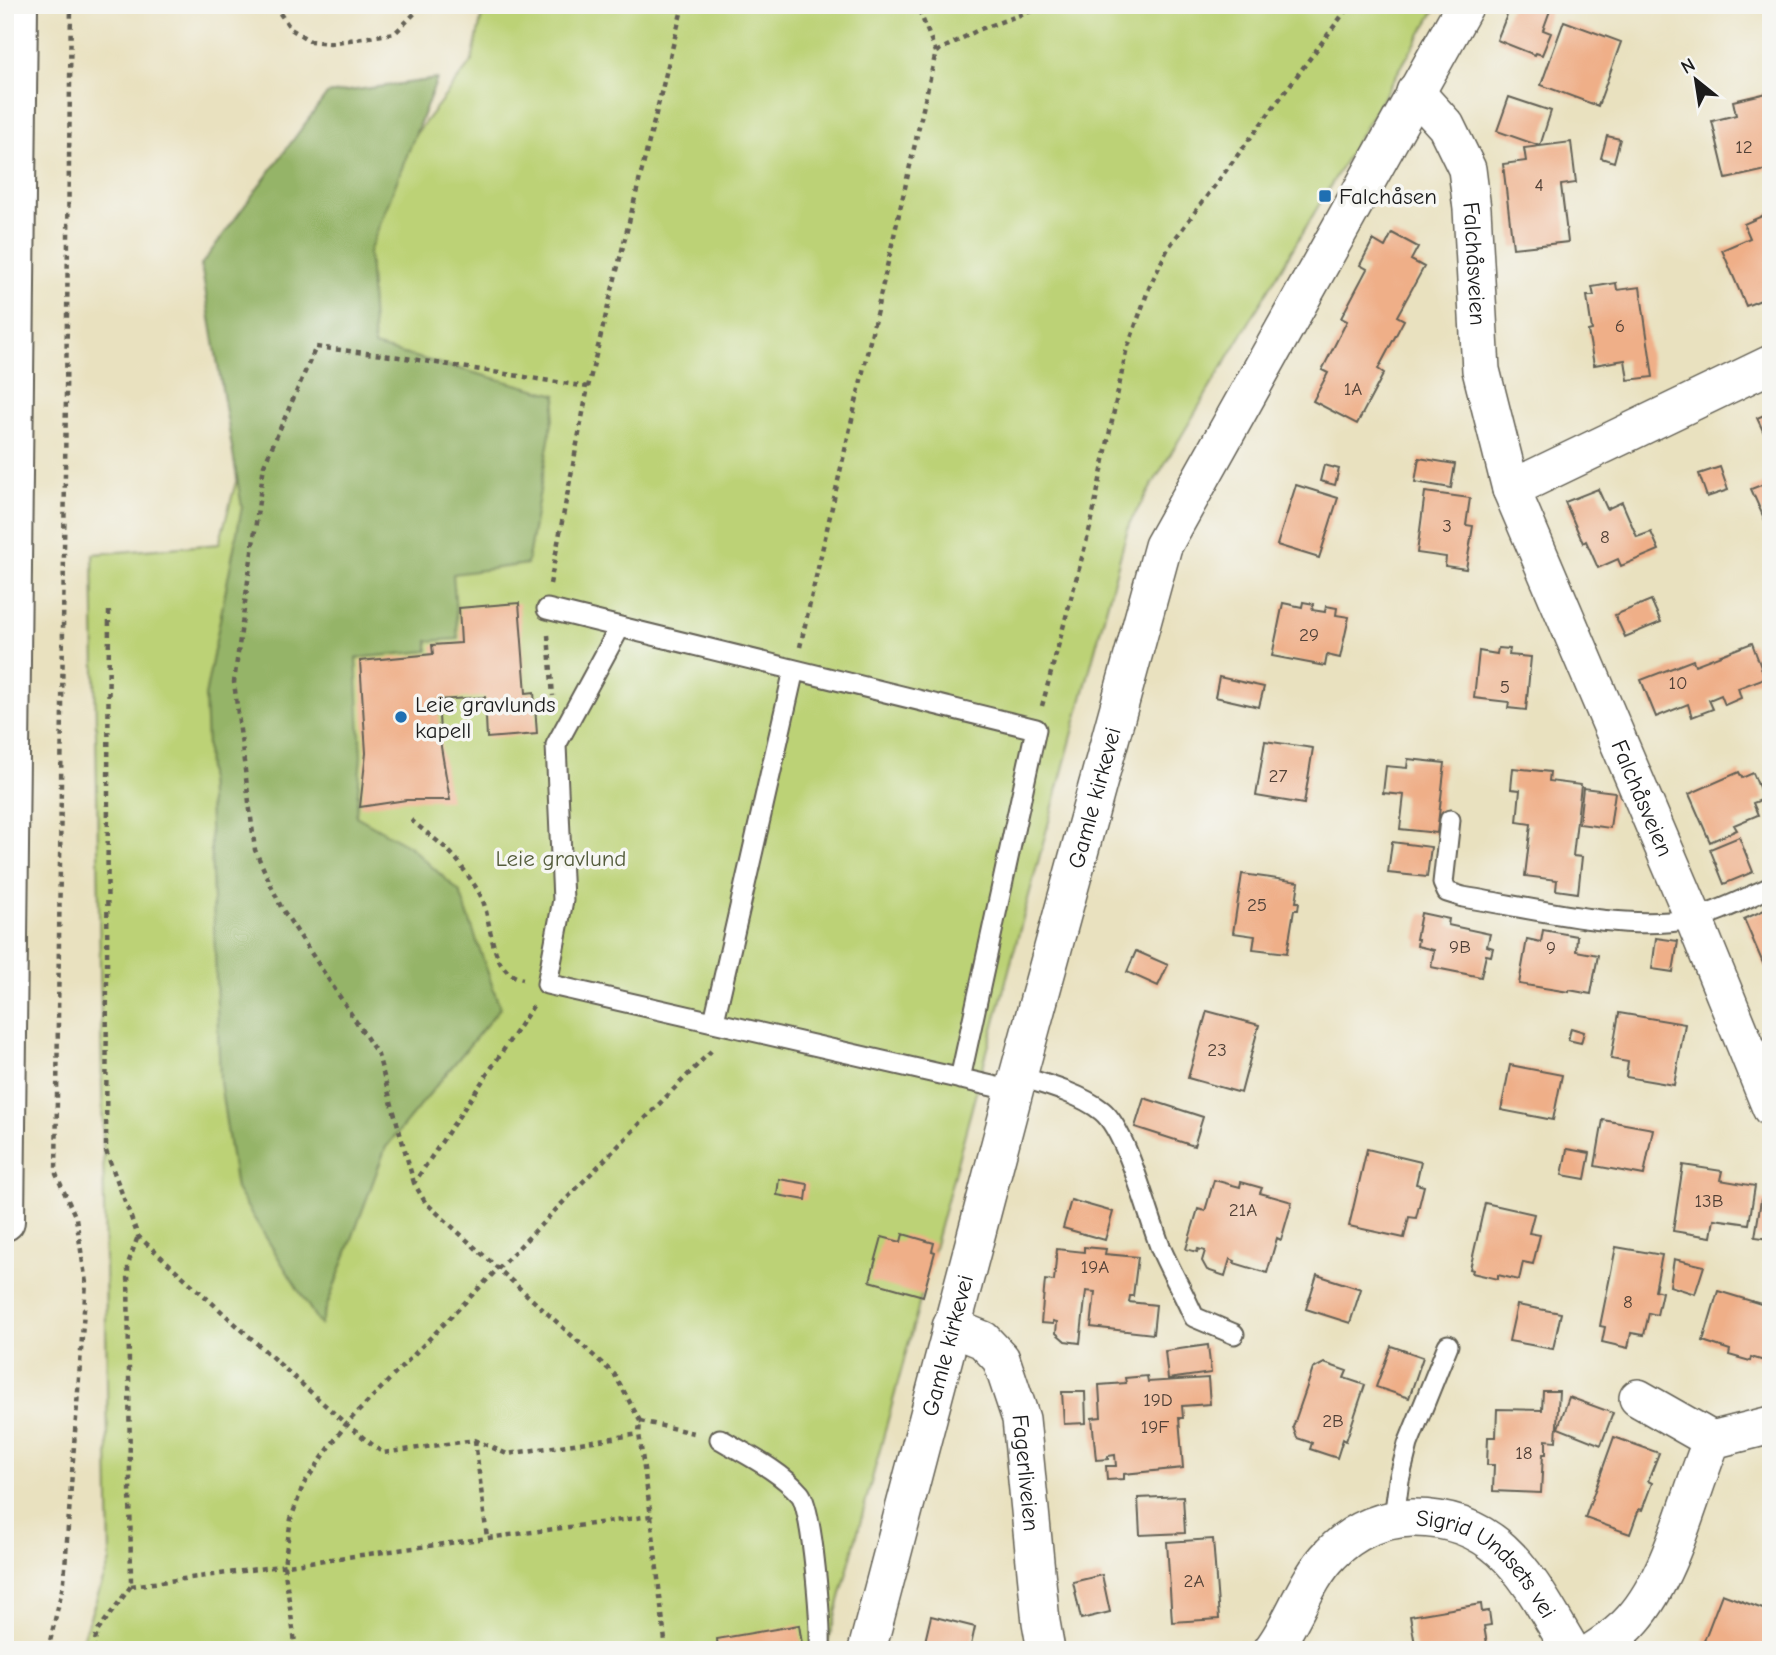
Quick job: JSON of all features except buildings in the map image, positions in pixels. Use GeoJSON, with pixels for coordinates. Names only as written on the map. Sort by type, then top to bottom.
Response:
{"type":"FeatureCollection","features":[{"type":"Feature","properties":{"kind":"main road"},"geometry":{"type":"LineString","coordinates":[[5,1221],[19,5]]}},
{"type":"Feature","properties":{"kind":"street","name":"Gamle kirkevei"},"geometry":{"type":"LineString","coordinates":[[867,1650],[1016,1083],[1163,546],[1465,5]]}},
{"type":"Feature","properties":{"kind":"street","name":"Falchåsveien"},"geometry":{"type":"LineString","coordinates":[[1415,92],[1446,126],[1467,169],[1472,209],[1481,370],[1511,489],[1771,1108]]}},
{"type":"Feature","properties":{"kind":"street"},"geometry":{"type":"LineString","coordinates":[[1511,489],[1771,364]]}},
{"type":"Feature","properties":{"kind":"street","name":"Fagerliveien"},"geometry":{"type":"LineString","coordinates":[[951,1327],[983,1340],[1001,1359],[1021,1419],[1046,1650]]}},
{"type":"Feature","properties":{"kind":"street"},"geometry":{"type":"LineString","coordinates":[[1638,1398],[1712,1440],[1771,1425]]}},
{"type":"Feature","properties":{"kind":"street"},"geometry":{"type":"LineString","coordinates":[[1595,1650],[1614,1638],[1646,1602],[1670,1553],[1712,1440]]}},
{"type":"Feature","properties":{"kind":"street","name":"Sigrid Undsets vei"},"geometry":{"type":"LineString","coordinates":[[1272,1650],[1329,1555],[1370,1526],[1394,1518],[1454,1522],[1483,1534],[1504,1551],[1525,1575],[1572,1650]]}},
{"type":"Feature","properties":{"kind":"lane"},"geometry":{"type":"LineString","coordinates":[[547,609],[1035,729],[960,1079]]}},
{"type":"Feature","properties":{"kind":"lane"},"geometry":{"type":"LineString","coordinates":[[620,627],[556,745],[563,900],[548,984],[960,1079],[1049,1086],[1093,1105],[1110,1119],[1127,1153],[1162,1250],[1195,1317],[1234,1334]]}},
{"type":"Feature","properties":{"kind":"lane"},"geometry":{"type":"LineString","coordinates":[[714,1021],[794,670]]}},
{"type":"Feature","properties":{"kind":"lane"},"geometry":{"type":"LineString","coordinates":[[1450,821],[1443,883],[1447,892],[1463,897],[1612,921],[1651,923],[1693,919],[1771,887]]}},
{"type":"Feature","properties":{"kind":"lane"},"geometry":{"type":"LineString","coordinates":[[1394,1518],[1399,1480],[1408,1444],[1448,1345]]}},
{"type":"Feature","properties":{"kind":"lane"},"geometry":{"type":"LineString","coordinates":[[720,1439],[782,1476],[803,1496],[809,1515],[821,1624],[820,1650]]}},
{"type":"Feature","properties":{"kind":"path"},"geometry":{"type":"LineString","coordinates":[[48,1650],[64,1581],[86,1283],[76,1218],[56,1174],[71,5]]}},
{"type":"Feature","properties":{"kind":"path"},"geometry":{"type":"LineString","coordinates":[[274,5],[291,29],[310,41],[330,43],[395,33],[423,5]]}},
{"type":"Feature","properties":{"kind":"path"},"geometry":{"type":"LineString","coordinates":[[556,745],[547,609],[551,573],[589,387],[683,5]]}},
{"type":"Feature","properties":{"kind":"path"},"geometry":{"type":"LineString","coordinates":[[794,670],[936,52],[917,5]]}},
{"type":"Feature","properties":{"kind":"path"},"geometry":{"type":"LineString","coordinates":[[936,52],[978,30],[1048,5]]}},
{"type":"Feature","properties":{"kind":"path"},"geometry":{"type":"LineString","coordinates":[[1035,729],[1091,524],[1126,352],[1149,288],[1168,248],[1350,5]]}},
{"type":"Feature","properties":{"kind":"path"},"geometry":{"type":"LineString","coordinates":[[589,387],[316,346],[264,465],[234,682],[256,850],[281,906],[378,1055],[414,1183],[425,1202],[615,1375],[640,1421],[639,1434],[666,1650]]}},
{"type":"Feature","properties":{"kind":"path"},"geometry":{"type":"LineString","coordinates":[[109,611],[106,1151],[138,1236],[346,1424],[383,1453],[475,1440],[507,1454],[639,1434]]}},
{"type":"Feature","properties":{"kind":"path"},"geometry":{"type":"LineString","coordinates":[[411,820],[457,860],[482,900],[492,940],[502,964],[516,978],[548,984],[414,1183]]}},
{"type":"Feature","properties":{"kind":"path"},"geometry":{"type":"LineString","coordinates":[[296,1650],[284,1565],[291,1519],[303,1485],[346,1424],[735,1026]]}},
{"type":"Feature","properties":{"kind":"path"},"geometry":{"type":"LineString","coordinates":[[93,1650],[97,1632],[131,1586],[128,1264],[138,1236]]}},
{"type":"Feature","properties":{"kind":"path"},"geometry":{"type":"LineString","coordinates":[[640,1421],[720,1439]]}},
{"type":"Feature","properties":{"kind":"path"},"geometry":{"type":"LineString","coordinates":[[475,1440],[487,1538]]}},
{"type":"Feature","properties":{"kind":"path"},"geometry":{"type":"LineString","coordinates":[[131,1586],[651,1516]]}},
{"type":"Feature","properties":{"kind":"green space","name":"Leie gravlund"},"geometry":{"type":"Polygon","coordinates":[[[484,5],[1438,5],[1129,524],[826,1650],[78,1650],[110,1561],[93,554],[219,544],[285,303],[472,61],[484,5]]]}},
{"type":"Feature","properties":{"kind":"green space"},"geometry":{"type":"Polygon","coordinates":[[[437,79],[369,252],[374,346],[557,395],[527,564],[453,574],[458,639],[428,641],[428,651],[356,658],[361,756],[356,816],[409,846],[460,892],[500,1008],[386,1147],[320,1325],[236,1189],[220,1082],[205,696],[242,507],[201,265],[327,94],[437,79]]]}},
{"type":"Feature","properties":{"kind":"place","name":"Falchåsen"},"geometry":{"type":"Point","coordinates":[1325,196]}},
{"type":"Feature","properties":{"kind":"place","name":"Leie gravlunds kapell"},"geometry":{"type":"Point","coordinates":[401,717]}}]}
